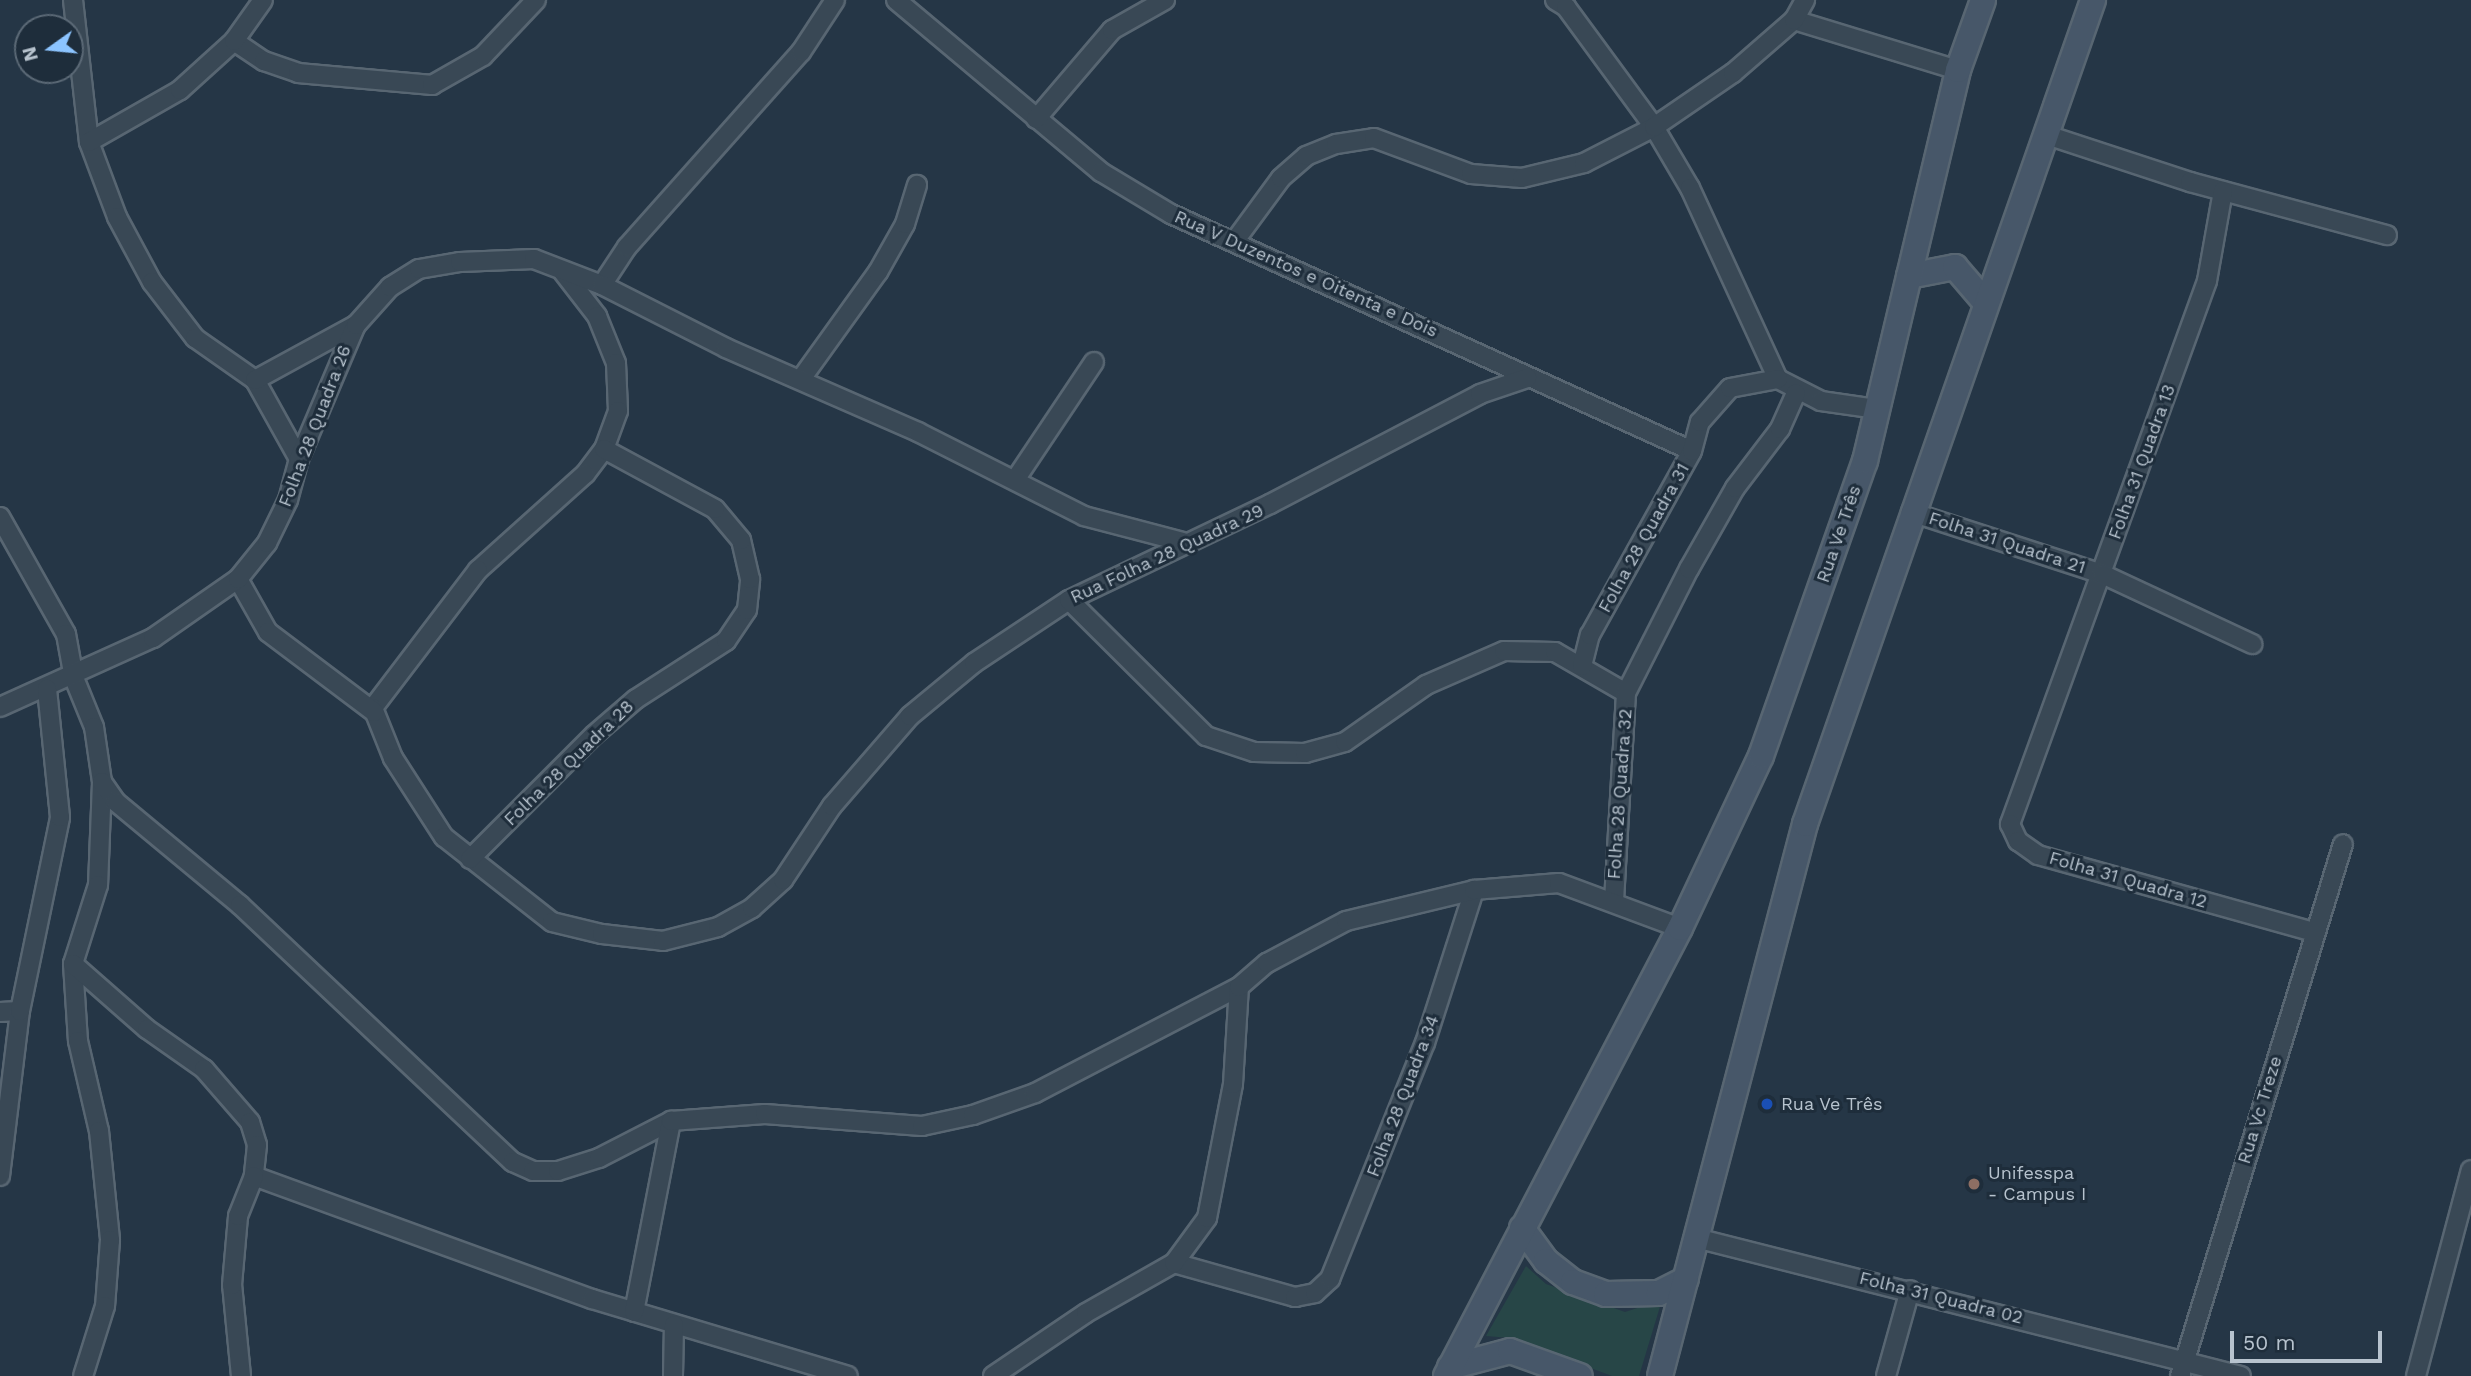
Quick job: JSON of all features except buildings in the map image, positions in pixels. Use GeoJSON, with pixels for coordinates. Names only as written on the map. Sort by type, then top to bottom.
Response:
{"type":"FeatureCollection","features":[{"type":"Feature","properties":{"kind":"main road","name":"Rua Ve Três"},"geometry":{"type":"LineString","coordinates":[[1448,1372],[1679,929],[1761,756],[1865,461],[1958,70],[1983,0]]}},
{"type":"Feature","properties":{"kind":"main road"},"geometry":{"type":"LineString","coordinates":[[1660,1376],[1805,824],[1911,512],[2092,0]]}},
{"type":"Feature","properties":{"kind":"main road"},"geometry":{"type":"LineString","coordinates":[[1909,276],[1955,267],[1985,302]]}},
{"type":"Feature","properties":{"kind":"main road"},"geometry":{"type":"LineString","coordinates":[[1522,1228],[1546,1261],[1573,1282],[1606,1294],[1659,1293],[1686,1279]]}},
{"type":"Feature","properties":{"kind":"main road"},"geometry":{"type":"LineString","coordinates":[[1448,1372],[1510,1351],[1580,1376]]}},
{"type":"Feature","properties":{"kind":"street"},"geometry":{"type":"LineString","coordinates":[[73,0],[89,142],[117,217],[152,282],[195,338],[255,380],[299,459]]}},
{"type":"Feature","properties":{"kind":"street"},"geometry":{"type":"LineString","coordinates":[[89,142],[180,90],[234,41],[263,0]]}},
{"type":"Feature","properties":{"kind":"street"},"geometry":{"type":"LineString","coordinates":[[234,41],[264,61],[298,73],[432,85],[483,56],[536,0]]}},
{"type":"Feature","properties":{"kind":"street"},"geometry":{"type":"LineString","coordinates":[[602,285],[627,247],[801,52],[835,0]]}},
{"type":"Feature","properties":{"kind":"street","name":"Rua V Duzentos e Oitenta e Dois"},"geometry":{"type":"LineString","coordinates":[[896,0],[1101,172],[1171,214],[1527,378]]}},
{"type":"Feature","properties":{"kind":"street"},"geometry":{"type":"LineString","coordinates":[[1037,119],[1112,30],[1165,0]]}},
{"type":"Feature","properties":{"kind":"street"},"geometry":{"type":"LineString","coordinates":[[1234,242],[1281,178],[1306,156],[1336,144],[1374,138],[1471,174],[1522,178],[1584,163],[1654,127],[1733,73],[1794,20],[1805,0]]}},
{"type":"Feature","properties":{"kind":"street"},"geometry":{"type":"LineString","coordinates":[[1563,2],[1654,127],[1690,188],[1778,379],[1796,393],[1877,409]]}},
{"type":"Feature","properties":{"kind":"street"},"geometry":{"type":"LineString","coordinates":[[1794,20],[1958,70]]}},
{"type":"Feature","properties":{"kind":"street"},"geometry":{"type":"LineString","coordinates":[[2044,134],[2223,191],[2387,235]]}},
{"type":"Feature","properties":{"kind":"street"},"geometry":{"type":"LineString","coordinates":[[802,379],[878,272],[905,224],[917,185]]}},
{"type":"Feature","properties":{"kind":"street","name":"Folha 31 Quadra 13"},"geometry":{"type":"LineString","coordinates":[[2102,574],[2207,281],[2223,191]]}},
{"type":"Feature","properties":{"kind":"street","name":"Folha 28 Quadra 26"},"geometry":{"type":"LineString","coordinates":[[0,707],[74,678],[195,614],[238,579],[267,543],[299,459],[356,325],[390,287],[419,269],[460,261],[534,259],[602,285],[726,348],[802,379],[1084,516],[1183,542]]}},
{"type":"Feature","properties":{"kind":"street"},"geometry":{"type":"LineString","coordinates":[[238,579],[268,632],[375,720],[403,665],[478,570],[585,474],[604,449],[618,411],[616,363],[597,316],[563,272]]}},
{"type":"Feature","properties":{"kind":"street"},"geometry":{"type":"LineString","coordinates":[[255,380],[356,325]]}},
{"type":"Feature","properties":{"kind":"street"},"geometry":{"type":"LineString","coordinates":[[1015,481],[1094,362]]}},
{"type":"Feature","properties":{"kind":"street","name":"Folha 28 Quadra 31"},"geometry":{"type":"LineString","coordinates":[[1527,378],[1692,451],[1591,635],[1582,666]]}},
{"type":"Feature","properties":{"kind":"street","name":"Rua Folha 28 Quadra 29"},"geometry":{"type":"LineString","coordinates":[[375,720],[444,837],[552,922],[602,934],[663,941],[719,927],[752,908],[783,880],[832,806],[910,716],[974,663],[1069,600],[1183,542],[1270,504],[1480,394],[1527,378]]}},
{"type":"Feature","properties":{"kind":"street"},"geometry":{"type":"LineString","coordinates":[[1692,451],[1700,422],[1716,398],[1730,388],[1778,379]]}},
{"type":"Feature","properties":{"kind":"street"},"geometry":{"type":"LineString","coordinates":[[1626,693],[1735,488],[1780,429],[1796,393]]}},
{"type":"Feature","properties":{"kind":"street","name":"Folha 28 Quadra 28"},"geometry":{"type":"LineString","coordinates":[[470,859],[594,735],[636,699],[726,640],[747,610],[750,579],[741,540],[715,509],[604,449]]}},
{"type":"Feature","properties":{"kind":"street","name":"Folha 31 Quadra 21"},"geometry":{"type":"LineString","coordinates":[[1911,512],[2102,574]]}},
{"type":"Feature","properties":{"kind":"street"},"geometry":{"type":"LineString","coordinates":[[0,517],[47,593],[66,634],[74,678],[94,727],[102,782],[98,885],[73,964],[78,1041],[99,1130],[110,1240],[105,1306],[83,1376]]}},
{"type":"Feature","properties":{"kind":"street"},"geometry":{"type":"LineString","coordinates":[[2102,574],[2252,644]]}},
{"type":"Feature","properties":{"kind":"street","name":"Folha 31 Quadra 12"},"geometry":{"type":"LineString","coordinates":[[2102,574],[2012,806],[2010,824],[2018,841],[2038,855],[2314,932]]}},
{"type":"Feature","properties":{"kind":"street","name":"Folha 28 Quadra 32"},"geometry":{"type":"LineString","coordinates":[[1069,600],[1206,736],[1254,752],[1305,753],[1345,742],[1426,685],[1465,665],[1504,651],[1555,652],[1582,666],[1626,693],[1614,901]]}},
{"type":"Feature","properties":{"kind":"street"},"geometry":{"type":"LineString","coordinates":[[1555,652],[1591,635]]}},
{"type":"Feature","properties":{"kind":"street"},"geometry":{"type":"LineString","coordinates":[[0,1176],[20,1011],[60,817],[47,689]]}},
{"type":"Feature","properties":{"kind":"street"},"geometry":{"type":"LineString","coordinates":[[102,782],[116,802],[240,905],[513,1162],[533,1171],[558,1171],[599,1158],[671,1121],[765,1114],[922,1126],[974,1115],[1035,1093],[1239,987],[1267,963],[1346,921],[1474,890],[1559,883],[1614,901],[1679,929]]}},
{"type":"Feature","properties":{"kind":"street","name":"Rua Vc Treze"},"geometry":{"type":"LineString","coordinates":[[2182,1368],[2343,844]]}},
{"type":"Feature","properties":{"kind":"street","name":"Folha 28 Quadra 34"},"geometry":{"type":"LineString","coordinates":[[1174,1263],[1295,1297],[1315,1293],[1329,1279],[1388,1138],[1450,974],[1474,890]]}},
{"type":"Feature","properties":{"kind":"street"},"geometry":{"type":"LineString","coordinates":[[73,964],[137,1021],[204,1069],[250,1122],[257,1145],[254,1176],[237,1216],[232,1285],[241,1376]]}},
{"type":"Feature","properties":{"kind":"street"},"geometry":{"type":"LineString","coordinates":[[993,1376],[1086,1313],[1174,1263],[1207,1218],[1233,1084],[1239,987]]}},
{"type":"Feature","properties":{"kind":"street"},"geometry":{"type":"LineString","coordinates":[[0,1012],[20,1011]]}},
{"type":"Feature","properties":{"kind":"street"},"geometry":{"type":"LineString","coordinates":[[634,1312],[671,1121]]}},
{"type":"Feature","properties":{"kind":"street"},"geometry":{"type":"LineString","coordinates":[[2416,1376],[2471,1170]]}},
{"type":"Feature","properties":{"kind":"street"},"geometry":{"type":"LineString","coordinates":[[254,1176],[634,1312],[848,1376]]}},
{"type":"Feature","properties":{"kind":"street","name":"Folha 31 Quadra 02"},"geometry":{"type":"LineString","coordinates":[[1696,1238],[1910,1290],[2182,1368],[2241,1376]]}},
{"type":"Feature","properties":{"kind":"street"},"geometry":{"type":"LineString","coordinates":[[1886,1376],[1910,1290]]}},
{"type":"Feature","properties":{"kind":"street"},"geometry":{"type":"LineString","coordinates":[[673,1376],[674,1325]]}},
{"type":"Feature","properties":{"kind":"green space"},"geometry":{"type":"Polygon","coordinates":[[[1526,1266],[1546,1284],[1625,1312],[1662,1300],[1639,1376],[1612,1376],[1510,1338],[1486,1336],[1526,1266]]]}},
{"type":"Feature","properties":{"kind":"place","name":"Rua Ve Três"},"geometry":{"type":"Point","coordinates":[1767,1104]}},
{"type":"Feature","properties":{"kind":"place","name":"Unifesspa - Campus I"},"geometry":{"type":"Point","coordinates":[1974,1184]}}]}
